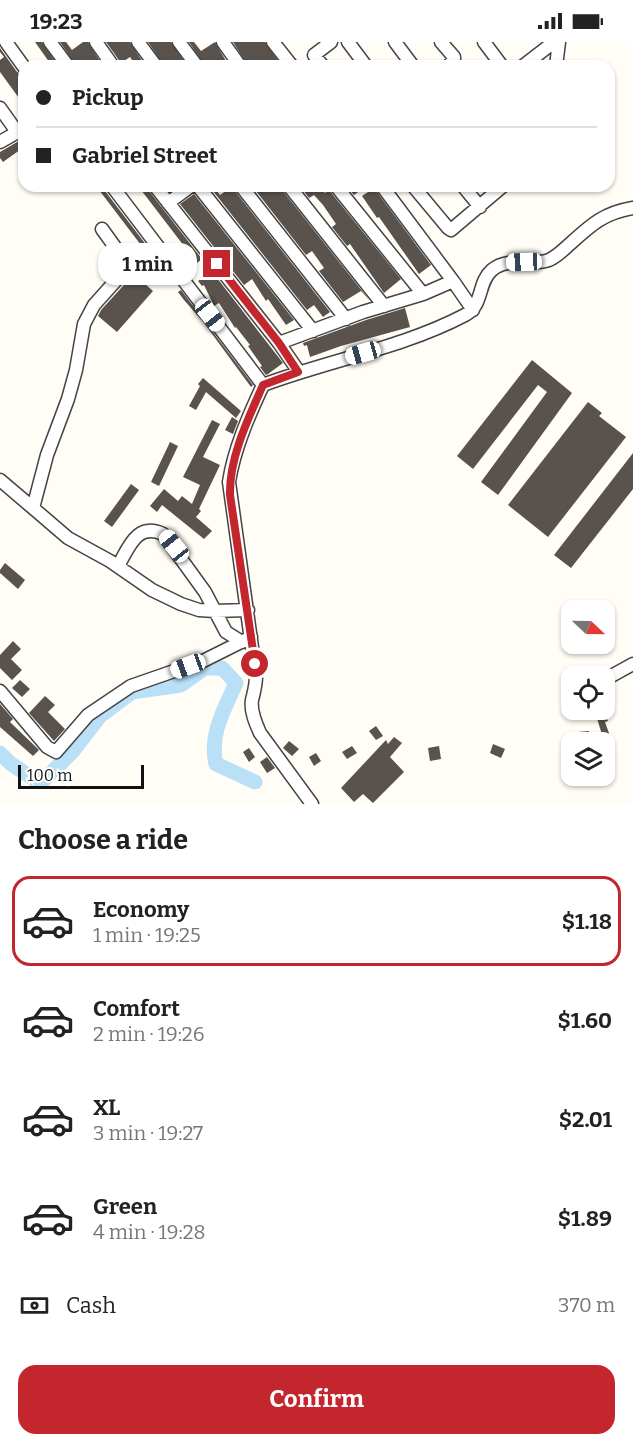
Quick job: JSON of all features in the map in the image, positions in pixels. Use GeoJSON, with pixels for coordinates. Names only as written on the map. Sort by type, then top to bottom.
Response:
{"type":"FeatureCollection","features":[{"type":"Feature","properties":{"kind":"street"},"geometry":{"type":"LineString","coordinates":[[6,42],[19,60]]}},
{"type":"Feature","properties":{"kind":"street"},"geometry":{"type":"LineString","coordinates":[[50,42],[64,60]]}},
{"type":"Feature","properties":{"kind":"street"},"geometry":{"type":"LineString","coordinates":[[96,42],[109,60]]}},
{"type":"Feature","properties":{"kind":"street"},"geometry":{"type":"LineString","coordinates":[[138,42],[152,60]]}},
{"type":"Feature","properties":{"kind":"street"},"geometry":{"type":"LineString","coordinates":[[179,42],[192,60]]}},
{"type":"Feature","properties":{"kind":"street"},"geometry":{"type":"LineString","coordinates":[[223,42],[235,60]]}},
{"type":"Feature","properties":{"kind":"street"},"geometry":{"type":"LineString","coordinates":[[273,42],[287,60]]}},
{"type":"Feature","properties":{"kind":"street"},"geometry":{"type":"LineString","coordinates":[[318,60],[314,55],[331,42]]}},
{"type":"Feature","properties":{"kind":"street"},"geometry":{"type":"LineString","coordinates":[[348,42],[362,60]]}},
{"type":"Feature","properties":{"kind":"street"},"geometry":{"type":"LineString","coordinates":[[395,42],[409,60]]}},
{"type":"Feature","properties":{"kind":"street"},"geometry":{"type":"LineString","coordinates":[[441,42],[454,60]]}},
{"type":"Feature","properties":{"kind":"street"},"geometry":{"type":"LineString","coordinates":[[531,60],[556,42]]}},
{"type":"Feature","properties":{"kind":"street"},"geometry":{"type":"LineString","coordinates":[[556,42],[556,60]]}},
{"type":"Feature","properties":{"kind":"street"},"geometry":{"type":"LineString","coordinates":[[489,44],[498,60]]}},
{"type":"Feature","properties":{"kind":"street"},"geometry":{"type":"LineString","coordinates":[[0,108],[18,127]]}},
{"type":"Feature","properties":{"kind":"street"},"geometry":{"type":"LineString","coordinates":[[0,142],[18,132]]}},
{"type":"Feature","properties":{"kind":"street"},"geometry":{"type":"LineString","coordinates":[[122,192],[263,385]]}},
{"type":"Feature","properties":{"kind":"street"},"geometry":{"type":"LineString","coordinates":[[160,192],[279,343],[298,372]]}},
{"type":"Feature","properties":{"kind":"street"},"geometry":{"type":"LineString","coordinates":[[168,203],[183,192]]}},
{"type":"Feature","properties":{"kind":"street"},"geometry":{"type":"LineString","coordinates":[[203,192],[313,331]]}},
{"type":"Feature","properties":{"kind":"street"},"geometry":{"type":"LineString","coordinates":[[246,192],[346,319]]}},
{"type":"Feature","properties":{"kind":"street"},"geometry":{"type":"LineString","coordinates":[[294,192],[384,306]]}},
{"type":"Feature","properties":{"kind":"street"},"geometry":{"type":"LineString","coordinates":[[341,192],[423,294]]}},
{"type":"Feature","properties":{"kind":"street"},"geometry":{"type":"LineString","coordinates":[[386,192],[473,310]]}},
{"type":"Feature","properties":{"kind":"street"},"geometry":{"type":"LineString","coordinates":[[418,192],[451,230],[496,192]]}},
{"type":"Feature","properties":{"kind":"street"},"geometry":{"type":"LineString","coordinates":[[468,192],[480,207]]}},
{"type":"Feature","properties":{"kind":"street"},"geometry":{"type":"LineString","coordinates":[[312,804],[283,767],[255,723],[251,702],[255,692],[256,676],[247,640],[248,610],[229,482],[252,408],[263,385],[298,372],[426,334],[473,310],[478,303],[487,275],[499,265],[549,260],[607,214],[633,208]]}},
{"type":"Feature","properties":{"kind":"street"},"geometry":{"type":"LineString","coordinates":[[33,508],[39,482],[70,389],[84,324],[94,305],[120,276],[123,268],[120,254],[102,229]]}},
{"type":"Feature","properties":{"kind":"street"},"geometry":{"type":"LineString","coordinates":[[279,343],[423,294],[453,281]]}},
{"type":"Feature","properties":{"kind":"street"},"geometry":{"type":"LineString","coordinates":[[0,480],[68,538],[118,566],[152,590],[199,610],[248,610]]}},
{"type":"Feature","properties":{"kind":"street"},"geometry":{"type":"LineString","coordinates":[[118,566],[130,545],[142,531],[153,529],[163,534],[174,546],[205,592],[226,632],[247,640]]}},
{"type":"Feature","properties":{"kind":"street"},"geometry":{"type":"LineString","coordinates":[[0,691],[47,747],[56,752],[88,715],[131,686],[203,661],[247,640]]}},
{"type":"Feature","properties":{"kind":"street"},"geometry":{"type":"LineString","coordinates":[[615,674],[633,664]]}},
{"type":"Feature","properties":{"kind":"building"},"geometry":{"type":"Polygon","coordinates":[[[35,42],[42,42],[54,60],[48,60],[35,42]]]}},
{"type":"Feature","properties":{"kind":"building"},"geometry":{"type":"Polygon","coordinates":[[[60,42],[66,42],[72,50],[83,42],[88,42],[99,60],[72,60],[60,42]]]}},
{"type":"Feature","properties":{"kind":"building"},"geometry":{"type":"Polygon","coordinates":[[[106,42],[130,42],[141,60],[132,60],[130,57],[119,60],[106,42]]]}},
{"type":"Feature","properties":{"kind":"building"},"geometry":{"type":"Polygon","coordinates":[[[148,42],[171,42],[183,60],[178,60],[160,60],[148,42]]]}},
{"type":"Feature","properties":{"kind":"building"},"geometry":{"type":"Polygon","coordinates":[[[189,42],[194,42],[201,51],[215,42],[225,60],[201,60],[189,42]]]}},
{"type":"Feature","properties":{"kind":"building"},"geometry":{"type":"Polygon","coordinates":[[[233,42],[265,42],[278,60],[244,60],[233,42]]]}},
{"type":"Feature","properties":{"kind":"building"},"geometry":{"type":"Polygon","coordinates":[[[0,48],[18,72],[18,97],[0,72],[0,60],[4,57],[0,48]]]}},
{"type":"Feature","properties":{"kind":"building"},"geometry":{"type":"Polygon","coordinates":[[[18,142],[18,151],[3,162],[0,152],[18,142]]]}},
{"type":"Feature","properties":{"kind":"building"},"geometry":{"type":"Polygon","coordinates":[[[101,192],[106,192],[173,280],[171,282],[101,192]]]}},
{"type":"Feature","properties":{"kind":"building"},"geometry":{"type":"Polygon","coordinates":[[[143,192],[150,192],[202,259],[197,263],[143,192]]]}},
{"type":"Feature","properties":{"kind":"building"},"geometry":{"type":"Polygon","coordinates":[[[214,192],[220,195],[224,192],[236,192],[330,312],[323,317],[314,305],[307,310],[214,192]]]}},
{"type":"Feature","properties":{"kind":"building"},"geometry":{"type":"Polygon","coordinates":[[[257,192],[284,192],[370,301],[361,291],[343,302],[319,271],[324,268],[312,251],[306,255],[257,192]]]}},
{"type":"Feature","properties":{"kind":"building"},"geometry":{"type":"Polygon","coordinates":[[[304,192],[331,192],[401,279],[384,293],[350,244],[347,246],[332,227],[336,224],[323,205],[314,195],[309,198],[304,192]]]}},
{"type":"Feature","properties":{"kind":"building"},"geometry":{"type":"Polygon","coordinates":[[[368,192],[377,192],[431,265],[419,274],[362,196],[368,192]]]}},
{"type":"Feature","properties":{"kind":"building"},"geometry":{"type":"Polygon","coordinates":[[[194,194],[294,320],[286,325],[268,299],[266,301],[252,279],[244,285],[180,204],[194,194]]]}},
{"type":"Feature","properties":{"kind":"building"},"geometry":{"type":"Polygon","coordinates":[[[210,269],[283,363],[268,374],[266,375],[260,367],[262,366],[248,346],[250,345],[235,328],[219,303],[214,306],[204,285],[202,286],[198,281],[210,273],[210,269]]]}},
{"type":"Feature","properties":{"kind":"building"},"geometry":{"type":"Polygon","coordinates":[[[134,274],[153,291],[117,332],[98,316],[134,274]]]}},
{"type":"Feature","properties":{"kind":"building"},"geometry":{"type":"Polygon","coordinates":[[[181,290],[253,385],[251,387],[178,292],[181,290]]]}},
{"type":"Feature","properties":{"kind":"building"},"geometry":{"type":"Polygon","coordinates":[[[405,308],[410,327],[310,357],[307,345],[304,346],[303,343],[405,308]]]}},
{"type":"Feature","properties":{"kind":"building"},"geometry":{"type":"Polygon","coordinates":[[[532,360],[572,393],[498,495],[481,482],[547,392],[538,385],[473,469],[457,456],[532,360]]]}},
{"type":"Feature","properties":{"kind":"building"},"geometry":{"type":"Polygon","coordinates":[[[203,378],[241,411],[236,418],[206,392],[196,410],[189,406],[203,378]]]}},
{"type":"Feature","properties":{"kind":"building"},"geometry":{"type":"Polygon","coordinates":[[[588,402],[602,413],[599,416],[626,437],[548,537],[508,505],[588,402]]]}},
{"type":"Feature","properties":{"kind":"building"},"geometry":{"type":"Polygon","coordinates":[[[232,417],[238,421],[233,434],[225,430],[232,417]]]}},
{"type":"Feature","properties":{"kind":"building"},"geometry":{"type":"Polygon","coordinates":[[[212,420],[220,424],[203,457],[220,465],[199,509],[201,511],[196,517],[212,531],[204,539],[162,505],[157,512],[150,506],[164,489],[178,501],[182,496],[192,504],[200,485],[183,477],[212,420]]]}},
{"type":"Feature","properties":{"kind":"building"},"geometry":{"type":"Polygon","coordinates":[[[170,442],[178,446],[159,486],[151,482],[170,442]]]}},
{"type":"Feature","properties":{"kind":"building"},"geometry":{"type":"Polygon","coordinates":[[[633,453],[633,489],[571,568],[554,555],[633,453]]]}},
{"type":"Feature","properties":{"kind":"building"},"geometry":{"type":"Polygon","coordinates":[[[131,484],[139,490],[112,527],[104,521],[131,484]]]}},
{"type":"Feature","properties":{"kind":"building"},"geometry":{"type":"Polygon","coordinates":[[[5,563],[25,580],[18,589],[0,573],[5,563]]]}},
{"type":"Feature","properties":{"kind":"building"},"geometry":{"type":"Polygon","coordinates":[[[13,641],[21,649],[11,659],[22,670],[12,680],[0,668],[0,655],[13,641]]]}},
{"type":"Feature","properties":{"kind":"building"},"geometry":{"type":"Polygon","coordinates":[[[20,680],[30,689],[22,697],[12,688],[20,680]]]}},
{"type":"Feature","properties":{"kind":"building"},"geometry":{"type":"Polygon","coordinates":[[[45,696],[55,705],[48,712],[65,729],[54,741],[29,713],[45,696]]]}},
{"type":"Feature","properties":{"kind":"building"},"geometry":{"type":"Polygon","coordinates":[[[0,704],[13,719],[10,722],[39,750],[33,756],[0,727],[0,704]]]}},
{"type":"Feature","properties":{"kind":"building"},"geometry":{"type":"Polygon","coordinates":[[[598,720],[608,720],[605,722],[609,732],[601,732],[598,720]]]}},
{"type":"Feature","properties":{"kind":"building"},"geometry":{"type":"Polygon","coordinates":[[[376,726],[383,736],[376,740],[369,731],[376,726]]]}},
{"type":"Feature","properties":{"kind":"building"},"geometry":{"type":"Polygon","coordinates":[[[394,737],[402,743],[390,757],[404,772],[373,803],[363,794],[354,802],[341,788],[386,740],[388,744],[394,737]]]}},
{"type":"Feature","properties":{"kind":"building"},"geometry":{"type":"Polygon","coordinates":[[[289,741],[299,749],[292,756],[283,748],[289,741]]]}},
{"type":"Feature","properties":{"kind":"building"},"geometry":{"type":"Polygon","coordinates":[[[493,744],[505,749],[501,758],[490,753],[493,744]]]}},
{"type":"Feature","properties":{"kind":"building"},"geometry":{"type":"Polygon","coordinates":[[[352,746],[357,753],[347,759],[342,752],[352,746]]]}},
{"type":"Feature","properties":{"kind":"building"},"geometry":{"type":"Polygon","coordinates":[[[439,746],[441,759],[430,761],[428,748],[439,746]]]}},
{"type":"Feature","properties":{"kind":"building"},"geometry":{"type":"Polygon","coordinates":[[[249,748],[255,757],[249,762],[243,752],[249,748]]]}},
{"type":"Feature","properties":{"kind":"building"},"geometry":{"type":"Polygon","coordinates":[[[316,753],[321,761],[314,766],[309,757],[316,753]]]}},
{"type":"Feature","properties":{"kind":"building"},"geometry":{"type":"Polygon","coordinates":[[[267,757],[275,768],[267,773],[260,762],[267,757]]]}},
{"type":"Feature","properties":{"kind":"waterway"},"geometry":{"type":"LineString","coordinates":[[0,753],[10,763],[35,780],[45,779],[73,751],[100,716],[132,692],[181,685],[205,668],[222,668],[236,683],[216,733],[214,743],[216,764],[255,782]]}},
{"type":"Feature","properties":{"kind":"route"},"geometry":{"type":"LineString","coordinates":[[217,264],[279,343],[298,372],[263,385],[252,408],[231,469],[229,482],[255,664]]}}]}
